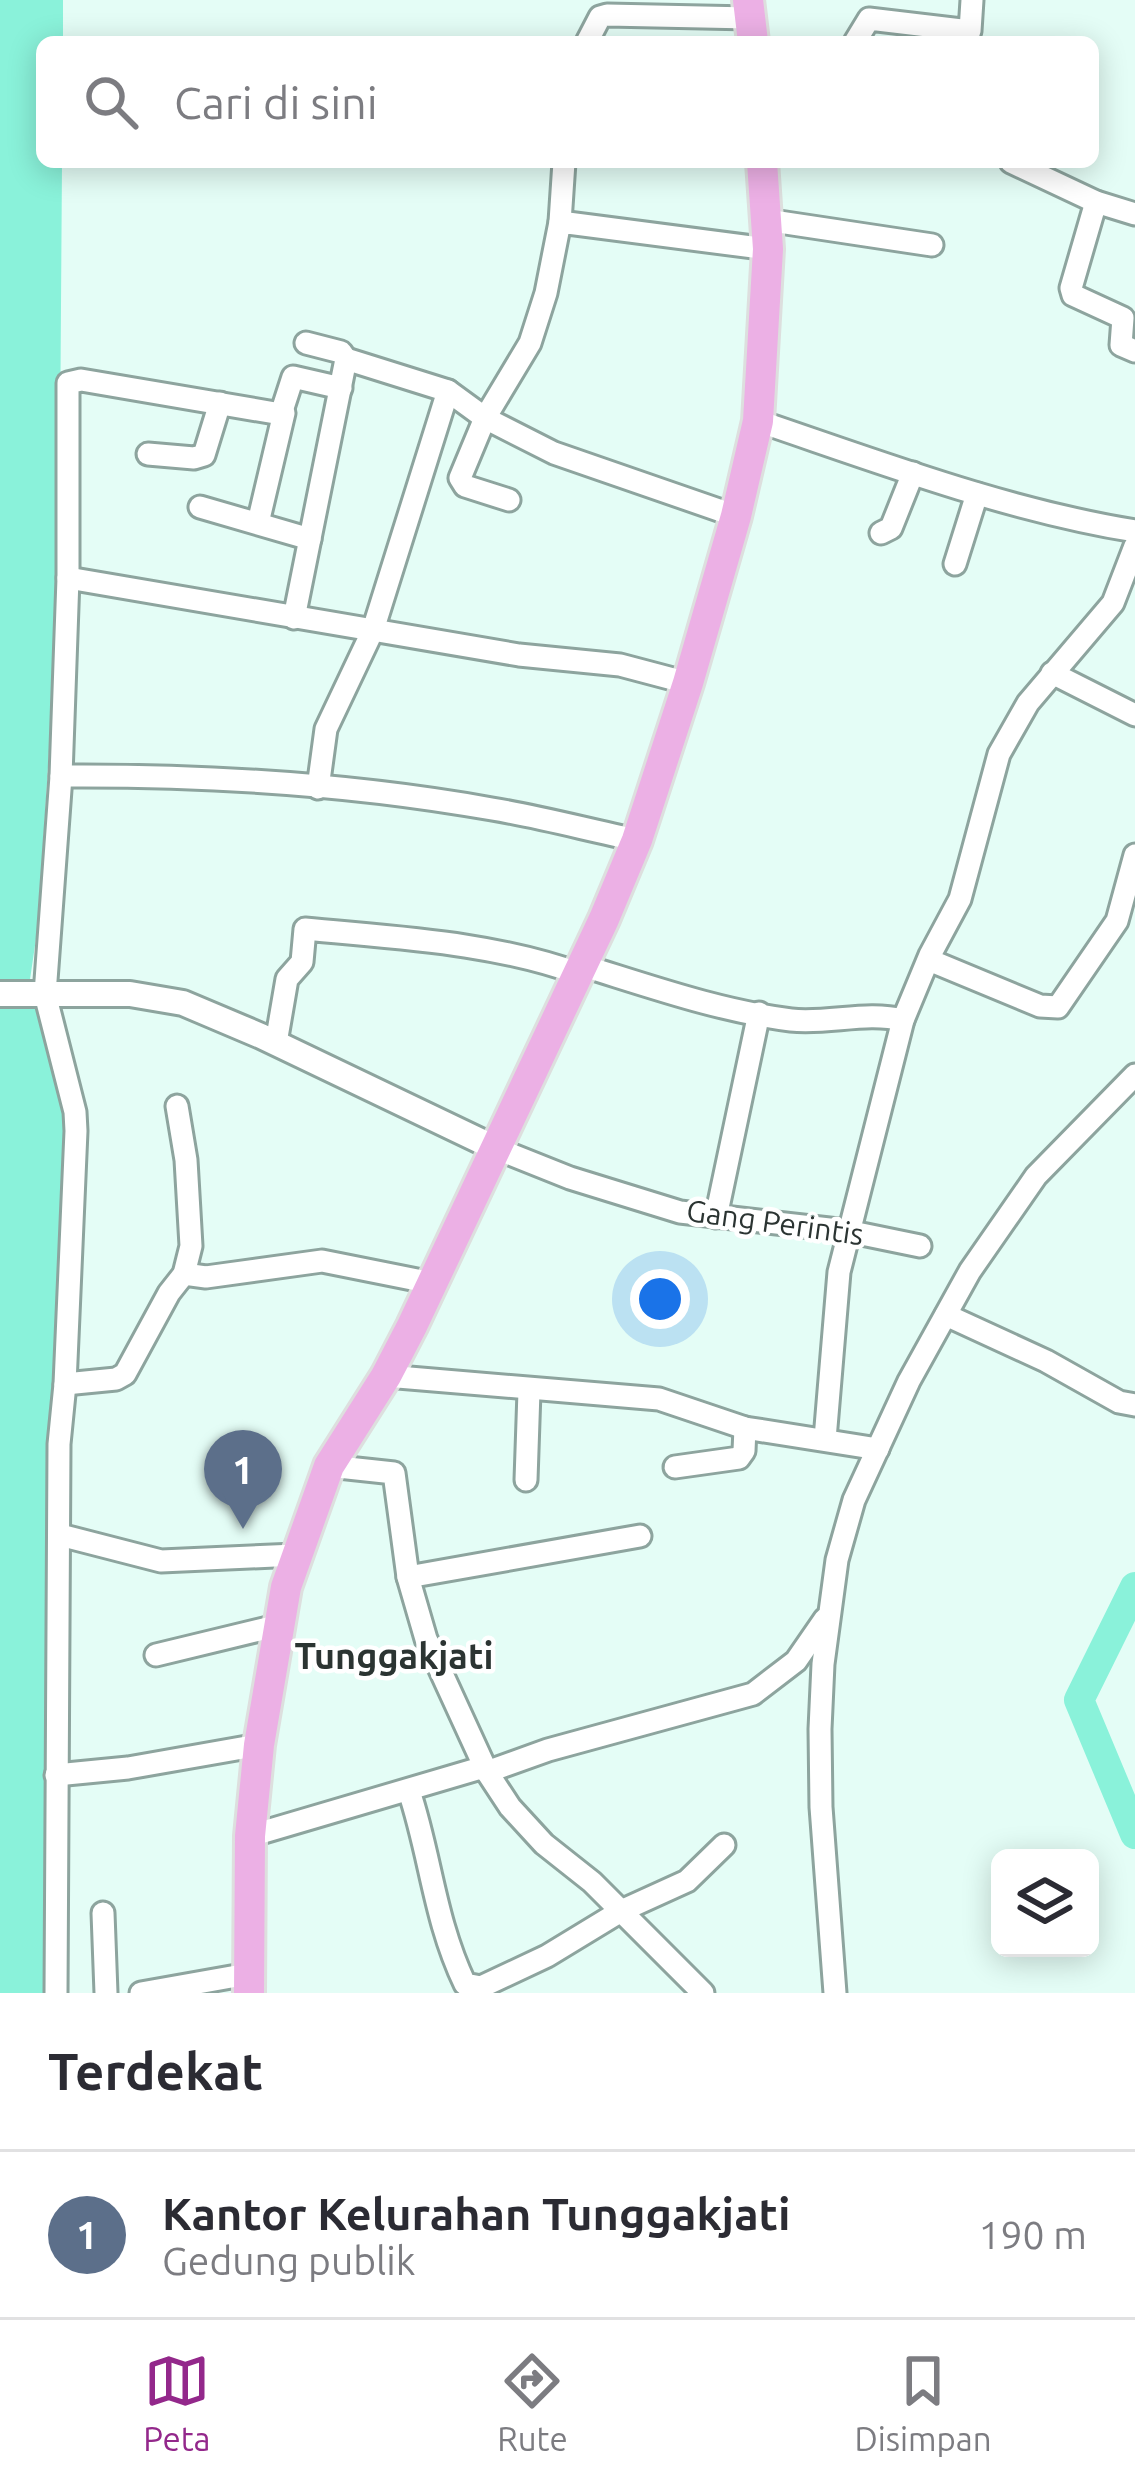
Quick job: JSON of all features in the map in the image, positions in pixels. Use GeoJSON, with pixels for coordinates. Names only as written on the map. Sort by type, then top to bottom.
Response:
{"type":"FeatureCollection","features":[{"type":"Feature","properties":{"kind":"main road"},"geometry":{"type":"LineString","coordinates":[[249,1983],[250,1836],[259,1745],[286,1587],[329,1466],[386,1376],[432,1283],[582,970],[637,839],[688,683],[758,421],[767,234],[762,168]]}},
{"type":"Feature","properties":{"kind":"street"},"geometry":{"type":"LineString","coordinates":[[859,36],[869,19],[970,31],[972,0]]}},
{"type":"Feature","properties":{"kind":"street"},"geometry":{"type":"LineString","coordinates":[[590,36],[600,17],[607,15],[755,27]]}},
{"type":"Feature","properties":{"kind":"street"},"geometry":{"type":"LineString","coordinates":[[509,500],[460,482],[485,418],[530,343],[560,223],[564,168]]}},
{"type":"Feature","properties":{"kind":"street"},"geometry":{"type":"LineString","coordinates":[[1024,168],[1096,202],[1135,214]]}},
{"type":"Feature","properties":{"kind":"street"},"geometry":{"type":"LineString","coordinates":[[1096,202],[1071,288],[1076,299],[1123,318],[1121,344],[1135,351]]}},
{"type":"Feature","properties":{"kind":"street"},"geometry":{"type":"LineString","coordinates":[[560,223],[932,245]]}},
{"type":"Feature","properties":{"kind":"street"},"geometry":{"type":"LineString","coordinates":[[306,343],[448,391],[485,418],[554,454],[736,516]]}},
{"type":"Feature","properties":{"kind":"street"},"geometry":{"type":"LineString","coordinates":[[294,618],[346,359]]}},
{"type":"Feature","properties":{"kind":"street"},"geometry":{"type":"LineString","coordinates":[[258,523],[293,377],[341,388]]}},
{"type":"Feature","properties":{"kind":"street"},"geometry":{"type":"LineString","coordinates":[[56,1993],[59,1444],[76,1130],[71,1094],[37,994],[61,776],[68,383],[90,382],[284,412]]}},
{"type":"Feature","properties":{"kind":"street"},"geometry":{"type":"LineString","coordinates":[[318,788],[326,729],[373,630],[448,391]]}},
{"type":"Feature","properties":{"kind":"street"},"geometry":{"type":"LineString","coordinates":[[148,454],[204,455],[220,403]]}},
{"type":"Feature","properties":{"kind":"street"},"geometry":{"type":"LineString","coordinates":[[758,421],[977,494],[1064,519],[1135,531]]}},
{"type":"Feature","properties":{"kind":"street"},"geometry":{"type":"LineString","coordinates":[[881,533],[891,528],[913,473]]}},
{"type":"Feature","properties":{"kind":"street"},"geometry":{"type":"LineString","coordinates":[[955,564],[977,494]]}},
{"type":"Feature","properties":{"kind":"street"},"geometry":{"type":"LineString","coordinates":[[200,507],[310,539]]}},
{"type":"Feature","properties":{"kind":"street"},"geometry":{"type":"LineString","coordinates":[[825,1439],[835,1298],[847,1231],[903,1019],[960,899],[999,754],[1028,703],[1113,603],[1135,546]]}},
{"type":"Feature","properties":{"kind":"street"},"geometry":{"type":"LineString","coordinates":[[68,578],[519,656],[620,665],[688,683]]}},
{"type":"Feature","properties":{"kind":"street"},"geometry":{"type":"LineString","coordinates":[[1052,673],[1135,715]]}},
{"type":"Feature","properties":{"kind":"street"},"geometry":{"type":"LineString","coordinates":[[61,776],[387,793],[495,809],[637,839]]}},
{"type":"Feature","properties":{"kind":"street"},"geometry":{"type":"LineString","coordinates":[[929,960],[1040,1006],[1058,1007],[1112,932],[1135,855]]}},
{"type":"Feature","properties":{"kind":"street"},"geometry":{"type":"LineString","coordinates":[[276,1043],[287,979],[302,962],[304,929],[410,938],[553,964],[691,999],[805,1021],[872,1016],[903,1019]]}},
{"type":"Feature","properties":{"kind":"street"},"geometry":{"type":"LineString","coordinates":[[0,994],[159,997],[183,1003],[495,1148]]}},
{"type":"Feature","properties":{"kind":"street"},"geometry":{"type":"LineString","coordinates":[[716,1217],[758,1013]]}},
{"type":"Feature","properties":{"kind":"street"},"geometry":{"type":"LineString","coordinates":[[835,1993],[820,1729],[823,1664],[837,1560],[848,1520],[878,1449],[970,1271],[1036,1175],[1135,1075]]}},
{"type":"Feature","properties":{"kind":"street"},"geometry":{"type":"LineString","coordinates":[[65,1384],[125,1374],[184,1274],[191,1246],[177,1106]]}},
{"type":"Feature","properties":{"kind":"street","name":"Gang Perintis"},"geometry":{"type":"LineString","coordinates":[[495,1148],[570,1178],[680,1212],[847,1231],[920,1246]]}},
{"type":"Feature","properties":{"kind":"street"},"geometry":{"type":"LineString","coordinates":[[184,1274],[206,1277],[315,1261],[432,1283]]}},
{"type":"Feature","properties":{"kind":"street"},"geometry":{"type":"LineString","coordinates":[[946,1315],[1046,1361],[1119,1402],[1135,1405]]}},
{"type":"Feature","properties":{"kind":"street"},"geometry":{"type":"LineString","coordinates":[[386,1376],[659,1400],[745,1428],[878,1449]]}},
{"type":"Feature","properties":{"kind":"street"},"geometry":{"type":"LineString","coordinates":[[526,1480],[529,1390]]}},
{"type":"Feature","properties":{"kind":"street"},"geometry":{"type":"LineString","coordinates":[[675,1467],[739,1458],[745,1428]]}},
{"type":"Feature","properties":{"kind":"street"},"geometry":{"type":"LineString","coordinates":[[329,1466],[394,1473],[408,1577],[425,1639],[485,1769],[510,1807],[703,1993]]}},
{"type":"Feature","properties":{"kind":"street"},"geometry":{"type":"LineString","coordinates":[[59,1535],[161,1561],[296,1555]]}},
{"type":"Feature","properties":{"kind":"street"},"geometry":{"type":"LineString","coordinates":[[408,1577],[640,1536]]}},
{"type":"Feature","properties":{"kind":"street"},"geometry":{"type":"LineString","coordinates":[[250,1836],[753,1694],[796,1661],[832,1613]]}},
{"type":"Feature","properties":{"kind":"street"},"geometry":{"type":"LineString","coordinates":[[156,1655],[280,1624]]}},
{"type":"Feature","properties":{"kind":"street"},"geometry":{"type":"LineString","coordinates":[[56,1775],[128,1768],[259,1745]]}},
{"type":"Feature","properties":{"kind":"street"},"geometry":{"type":"LineString","coordinates":[[409,1791],[423,1832],[438,1917],[465,1984],[481,1987],[687,1881],[724,1845]]}},
{"type":"Feature","properties":{"kind":"street"},"geometry":{"type":"LineString","coordinates":[[103,1913],[106,1993]]}},
{"type":"Feature","properties":{"kind":"street"},"geometry":{"type":"LineString","coordinates":[[141,1993],[249,1983]]}},
{"type":"Feature","properties":{"kind":"shaded area"},"geometry":{"type":"Polygon","coordinates":[[[0,0],[63,0],[63,36],[36,36],[36,168],[62,168],[59,593],[38,925],[28,993],[42,1022],[67,1120],[56,1993],[0,1993],[0,0]]]}},
{"type":"Feature","properties":{"kind":"waterway"},"geometry":{"type":"LineString","coordinates":[[1135,1587],[1079,1700],[1135,1834]]}},
{"type":"Feature","properties":{"kind":"place","name":"Kantor Kelurahan Tunggakjati"},"geometry":{"type":"Point","coordinates":[243,1529]}},
{"type":"Feature","properties":{"kind":"district","name":"Tunggakjati"},"geometry":{"type":"Point","coordinates":[394,1656]}}]}
